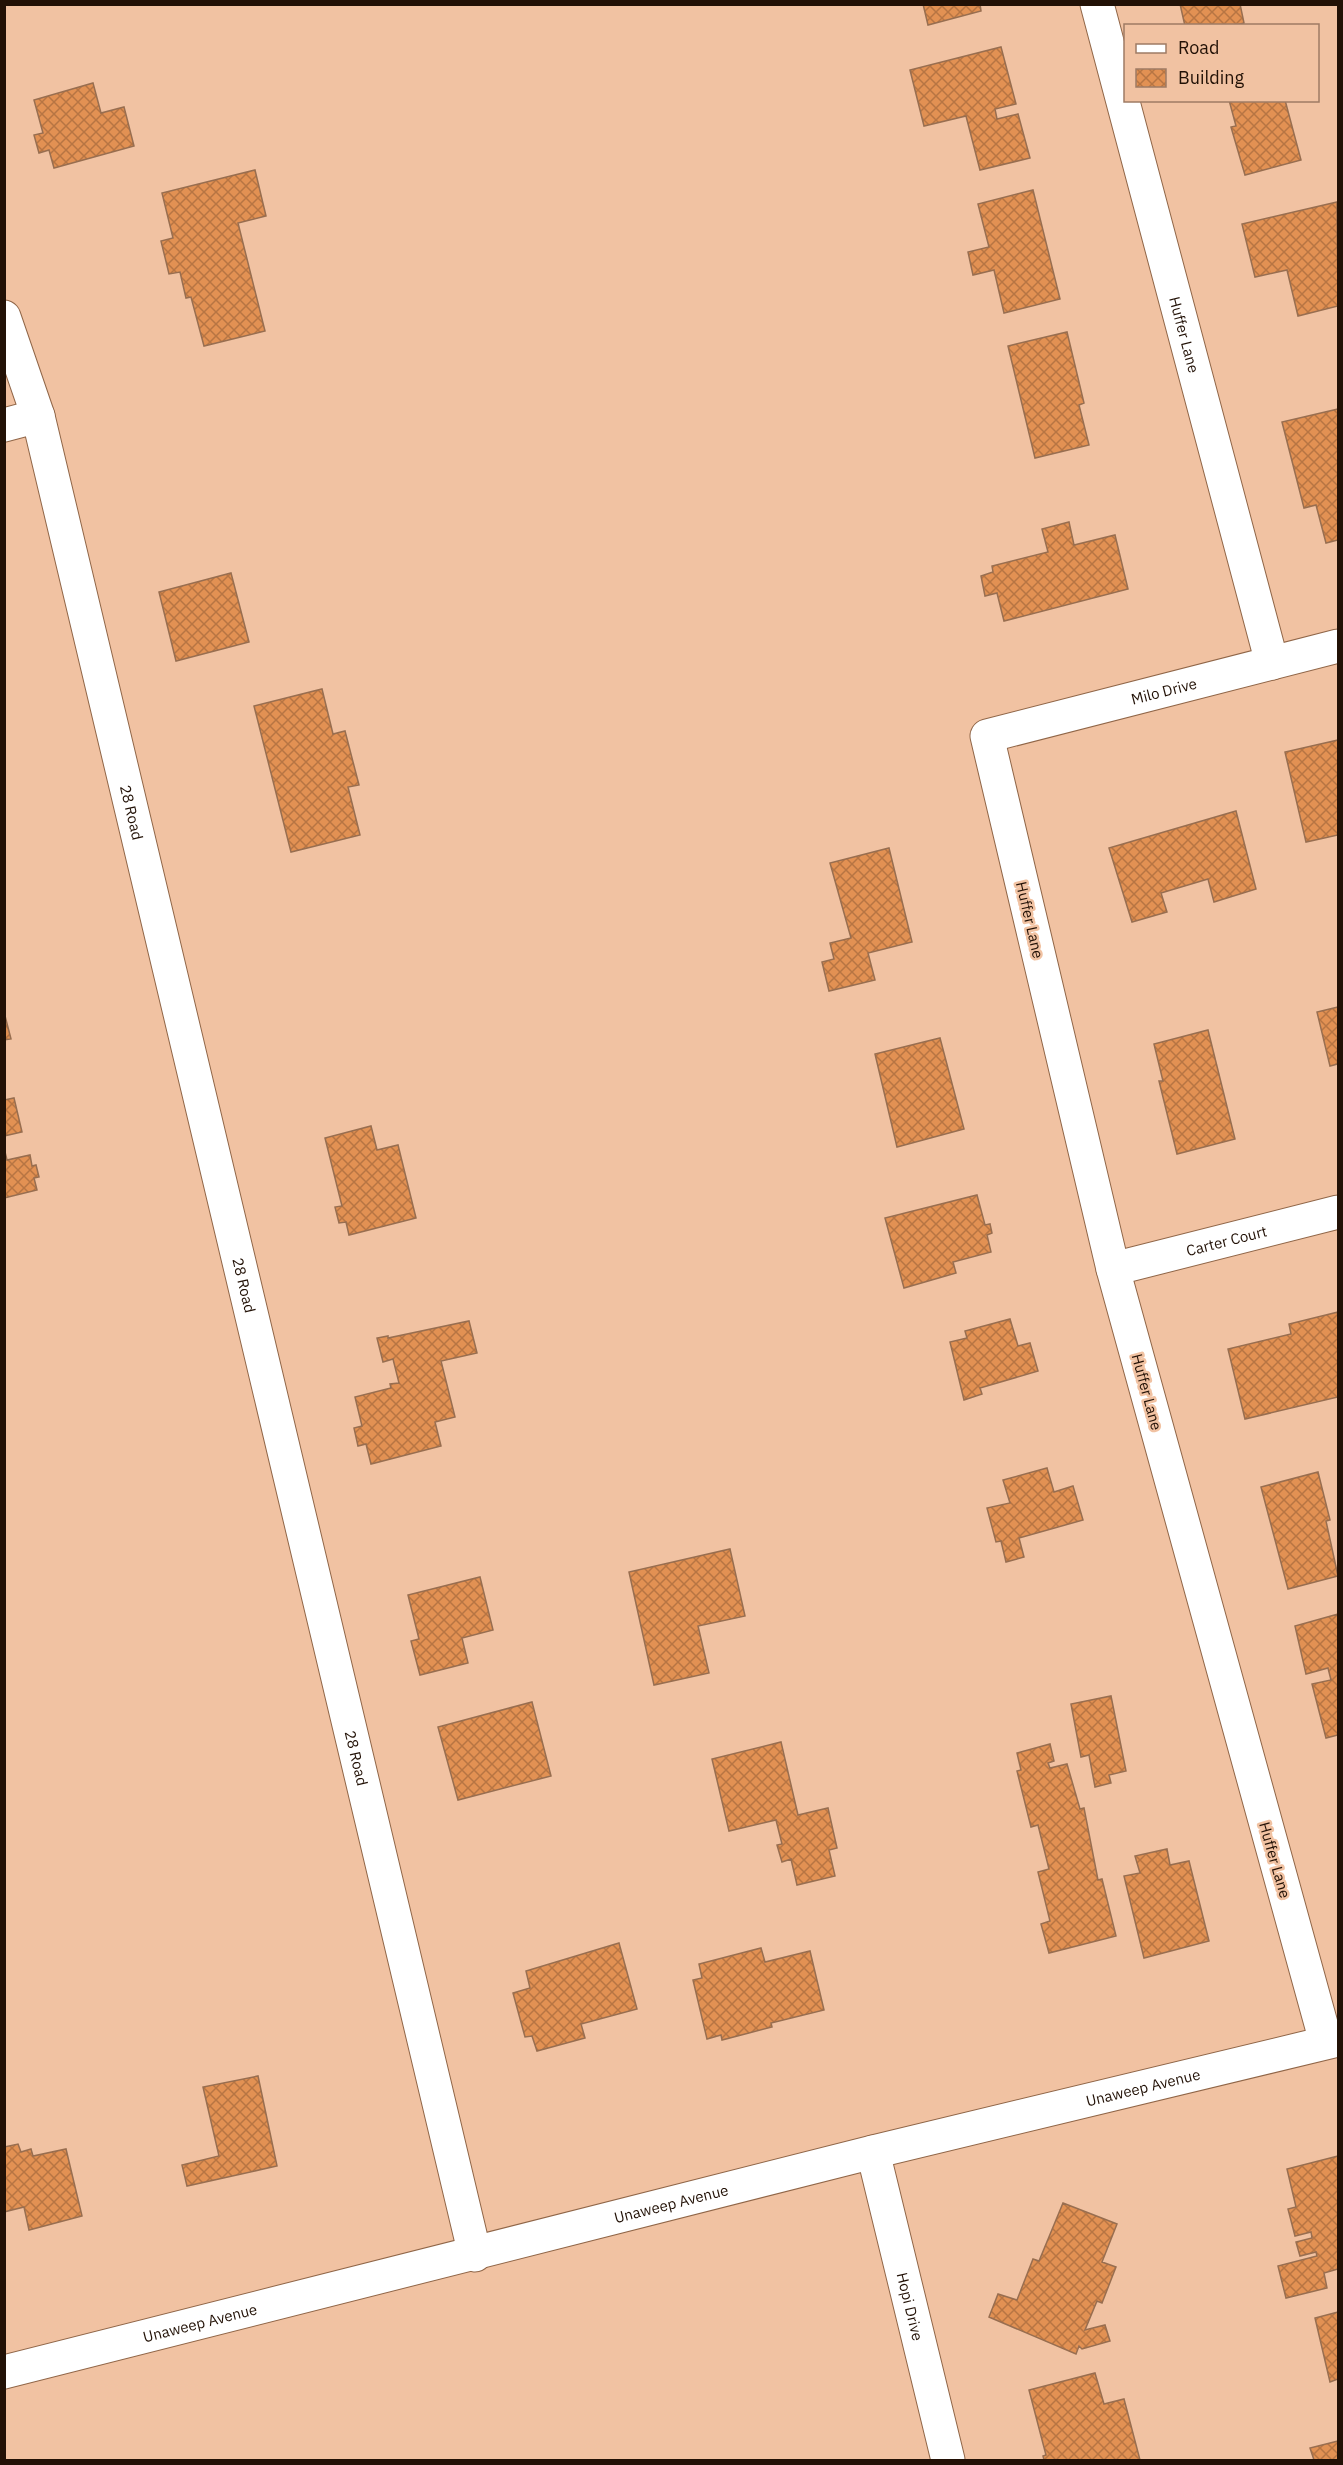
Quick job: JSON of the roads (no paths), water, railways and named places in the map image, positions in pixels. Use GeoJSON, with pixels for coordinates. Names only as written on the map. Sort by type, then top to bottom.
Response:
{"type":"FeatureCollection","features":[{"type":"Feature","properties":{"kind":"street","name":"Huffer Lane"},"geometry":{"type":"LineString","coordinates":[[1097,4],[1272,663]]}},
{"type":"Feature","properties":{"kind":"street","name":"28 Road"},"geometry":{"type":"LineString","coordinates":[[4,317],[38,416],[475,2255]]}},
{"type":"Feature","properties":{"kind":"street"},"geometry":{"type":"LineString","coordinates":[[4,425],[38,416]]}},
{"type":"Feature","properties":{"kind":"street","name":"Milo Drive"},"geometry":{"type":"LineString","coordinates":[[987,736],[1338,646]]}},
{"type":"Feature","properties":{"kind":"street","name":"Huffer Lane"},"geometry":{"type":"LineString","coordinates":[[987,736],[1113,1269],[1332,2041]]}},
{"type":"Feature","properties":{"kind":"street","name":"Carter Court"},"geometry":{"type":"LineString","coordinates":[[1113,1269],[1338,1212]]}},
{"type":"Feature","properties":{"kind":"street","name":"Unaweep Avenue"},"geometry":{"type":"LineString","coordinates":[[4,2372],[475,2255],[873,2152],[1332,2041]]}},
{"type":"Feature","properties":{"kind":"street","name":"Hopi Drive"},"geometry":{"type":"LineString","coordinates":[[873,2152],[948,2460]]}}]}
